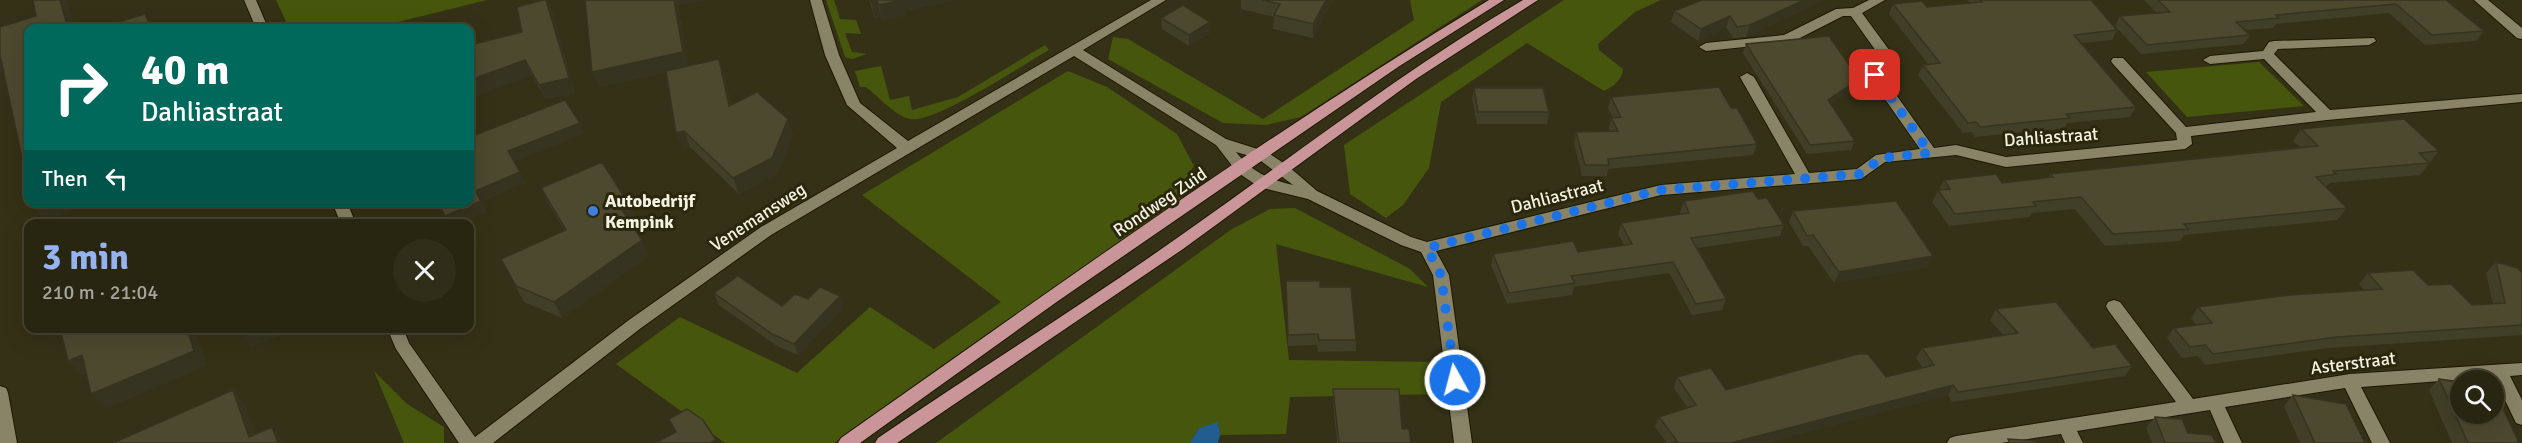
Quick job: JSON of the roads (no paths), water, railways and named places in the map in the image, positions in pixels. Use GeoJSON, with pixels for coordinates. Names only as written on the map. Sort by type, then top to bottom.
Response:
{"type":"FeatureCollection","features":[{"type":"Feature","properties":{"kind":"main road","name":"Rondweg Zuid"},"geometry":{"type":"LineString","coordinates":[[847,443],[1052,297],[1394,64],[1498,0]]}},
{"type":"Feature","properties":{"kind":"main road"},"geometry":{"type":"LineString","coordinates":[[884,443],[1217,217],[1493,22],[1532,0]]}},
{"type":"Feature","properties":{"kind":"street"},"geometry":{"type":"LineString","coordinates":[[250,0],[260,24]]}},
{"type":"Feature","properties":{"kind":"street"},"geometry":{"type":"LineString","coordinates":[[816,0],[832,54],[854,105],[907,148]]}},
{"type":"Feature","properties":{"kind":"street","name":"Venemansweg"},"geometry":{"type":"LineString","coordinates":[[480,443],[635,324],[766,231],[1160,0]]}},
{"type":"Feature","properties":{"kind":"street"},"geometry":{"type":"LineString","coordinates":[[1706,47],[1787,39],[1841,12],[1855,12],[1879,0]]}},
{"type":"Feature","properties":{"kind":"street"},"geometry":{"type":"LineString","coordinates":[[2480,0],[2522,35]]}},
{"type":"Feature","properties":{"kind":"street"},"geometry":{"type":"LineString","coordinates":[[1855,12],[1888,58],[1875,75],[1930,153]]}},
{"type":"Feature","properties":{"kind":"street"},"geometry":{"type":"LineString","coordinates":[[2210,60],[2267,55],[2274,45],[2369,40]]}},
{"type":"Feature","properties":{"kind":"street"},"geometry":{"type":"LineString","coordinates":[[1075,51],[1221,142],[1262,155],[1283,169],[1312,195]]}},
{"type":"Feature","properties":{"kind":"street"},"geometry":{"type":"LineString","coordinates":[[2267,55],[2327,115]]}},
{"type":"Feature","properties":{"kind":"street"},"geometry":{"type":"LineString","coordinates":[[2118,61],[2183,132],[2327,115],[2522,98]]}},
{"type":"Feature","properties":{"kind":"street"},"geometry":{"type":"LineString","coordinates":[[1747,77],[1805,179]]}},
{"type":"Feature","properties":{"kind":"street","name":"Dahliastraat"},"geometry":{"type":"LineString","coordinates":[[1427,248],[1660,190],[1861,174],[1881,158],[1956,150],[2006,162],[2185,144],[2183,132]]}},
{"type":"Feature","properties":{"kind":"street"},"geometry":{"type":"LineString","coordinates":[[1221,142],[1242,169],[1264,183],[1312,195],[1406,241],[1427,248],[1441,275],[1463,443]]}},
{"type":"Feature","properties":{"kind":"street"},"geometry":{"type":"LineString","coordinates":[[2114,306],[2189,407]]}},
{"type":"Feature","properties":{"kind":"street"},"geometry":{"type":"LineString","coordinates":[[397,333],[402,345],[469,443]]}},
{"type":"Feature","properties":{"kind":"street","name":"Asterstraat"},"geometry":{"type":"LineString","coordinates":[[2499,370],[2522,369]]}},
{"type":"Feature","properties":{"kind":"street","name":"Asterstraat"},"geometry":{"type":"LineString","coordinates":[[1956,443],[2350,381],[2450,374]]}},
{"type":"Feature","properties":{"kind":"street"},"geometry":{"type":"LineString","coordinates":[[2504,380],[2522,418]]}},
{"type":"Feature","properties":{"kind":"street"},"geometry":{"type":"LineString","coordinates":[[2350,381],[2381,443]]}},
{"type":"Feature","properties":{"kind":"street"},"geometry":{"type":"LineString","coordinates":[[0,393],[8,443]]}},
{"type":"Feature","properties":{"kind":"street"},"geometry":{"type":"LineString","coordinates":[[2215,404],[2233,443]]}},
{"type":"Feature","properties":{"kind":"street"},"geometry":{"type":"LineString","coordinates":[[2065,425],[2074,443]]}},
{"type":"Feature","properties":{"kind":"water"},"geometry":{"type":"Polygon","coordinates":[[[1218,422],[1220,435],[1218,443],[1190,443],[1199,428],[1218,422]]]}},
{"type":"Feature","properties":{"kind":"place","name":"Autobedrijf Kempink"},"geometry":{"type":"Point","coordinates":[593,211]}}]}
